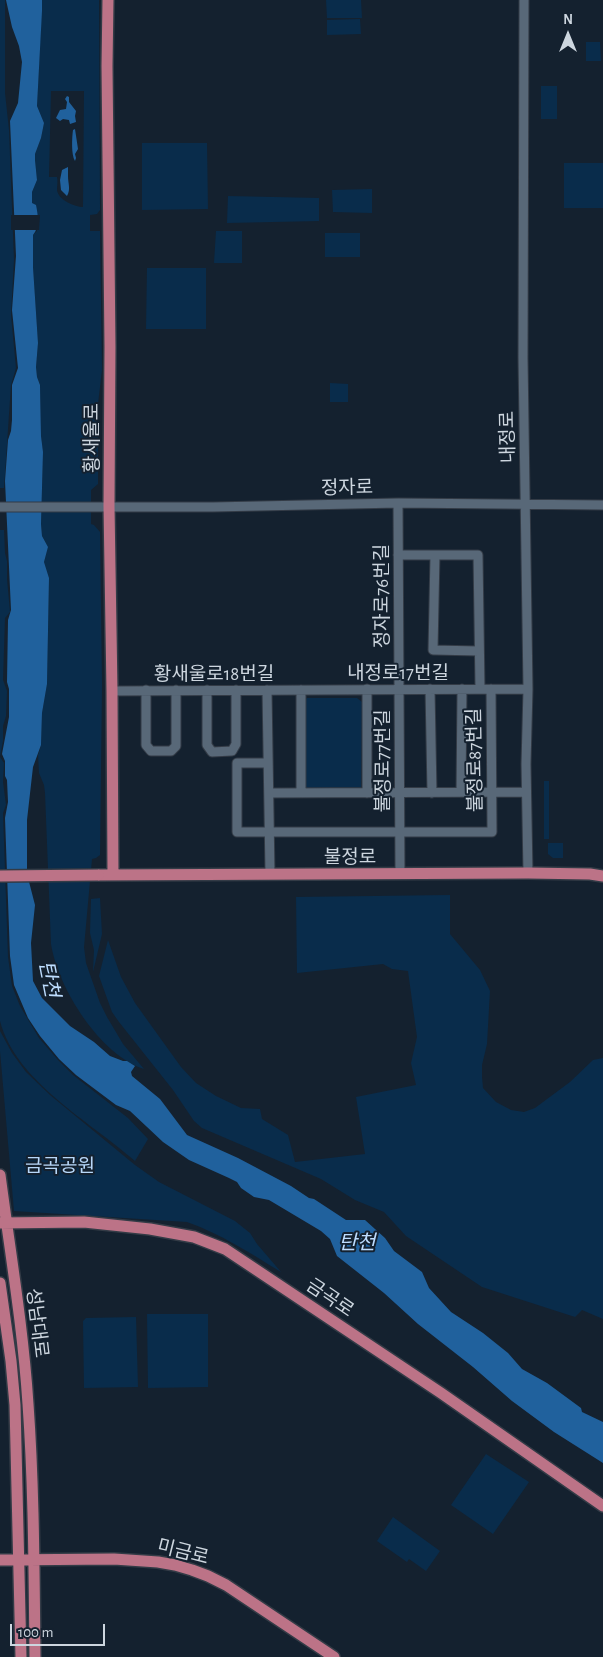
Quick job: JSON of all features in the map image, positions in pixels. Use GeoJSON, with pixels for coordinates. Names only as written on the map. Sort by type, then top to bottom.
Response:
{"type":"FeatureCollection","features":[{"type":"Feature","properties":{"kind":"main road","name":"황새울로"},"geometry":{"type":"LineString","coordinates":[[108,0],[109,506],[113,875]]}},
{"type":"Feature","properties":{"kind":"main road","name":"불정로"},"geometry":{"type":"LineString","coordinates":[[0,876],[528,873],[603,876]]}},
{"type":"Feature","properties":{"kind":"main road","name":"성남대로"},"geometry":{"type":"LineString","coordinates":[[0,1174],[3,1223],[24,1356],[28,1404],[34,1561],[35,1657]]}},
{"type":"Feature","properties":{"kind":"main road","name":"금곡로"},"geometry":{"type":"LineString","coordinates":[[3,1223],[84,1222],[150,1229],[194,1237],[225,1249],[441,1393],[603,1506]]}},
{"type":"Feature","properties":{"kind":"main road","name":"성남대로"},"geometry":{"type":"LineString","coordinates":[[0,1283],[12,1361],[15,1405],[21,1657]]}},
{"type":"Feature","properties":{"kind":"main road","name":"미금로"},"geometry":{"type":"LineString","coordinates":[[0,1560],[129,1560],[175,1564],[226,1585],[334,1657]]}},
{"type":"Feature","properties":{"kind":"street","name":"내정로"},"geometry":{"type":"LineString","coordinates":[[524,0],[523,358],[528,689],[526,792],[528,873]]}},
{"type":"Feature","properties":{"kind":"street","name":"정자로"},"geometry":{"type":"LineString","coordinates":[[0,507],[213,507],[398,504],[603,505]]}},
{"type":"Feature","properties":{"kind":"street","name":"정자로76번길"},"geometry":{"type":"LineString","coordinates":[[398,504],[399,689]]}},
{"type":"Feature","properties":{"kind":"street"},"geometry":{"type":"LineString","coordinates":[[398,555],[478,555],[480,689]]}},
{"type":"Feature","properties":{"kind":"street"},"geometry":{"type":"LineString","coordinates":[[435,555],[433,650],[479,651]]}},
{"type":"Feature","properties":{"kind":"street","name":"불정로77번길"},"geometry":{"type":"LineString","coordinates":[[399,689],[400,874]]}},
{"type":"Feature","properties":{"kind":"street"},"geometry":{"type":"LineString","coordinates":[[430,689],[432,793]]}},
{"type":"Feature","properties":{"kind":"street"},"geometry":{"type":"LineString","coordinates":[[461,792],[462,689]]}},
{"type":"Feature","properties":{"kind":"street","name":"불정로87번길"},"geometry":{"type":"LineString","coordinates":[[491,689],[492,832]]}},
{"type":"Feature","properties":{"kind":"street","name":"내정로17번길"},"geometry":{"type":"LineString","coordinates":[[317,690],[528,689]]}},
{"type":"Feature","properties":{"kind":"street","name":"황새울로18번길"},"geometry":{"type":"LineString","coordinates":[[112,690],[317,690]]}},
{"type":"Feature","properties":{"kind":"street"},"geometry":{"type":"LineString","coordinates":[[146,690],[146,745],[151,752],[171,752],[176,746],[176,690]]}},
{"type":"Feature","properties":{"kind":"street"},"geometry":{"type":"LineString","coordinates":[[207,690],[207,744],[212,752],[232,752],[236,744],[236,690]]}},
{"type":"Feature","properties":{"kind":"street"},"geometry":{"type":"LineString","coordinates":[[267,690],[270,874]]}},
{"type":"Feature","properties":{"kind":"street"},"geometry":{"type":"LineString","coordinates":[[301,690],[301,793]]}},
{"type":"Feature","properties":{"kind":"street"},"geometry":{"type":"LineString","coordinates":[[367,690],[367,793]]}},
{"type":"Feature","properties":{"kind":"street"},"geometry":{"type":"LineString","coordinates":[[268,763],[237,763],[237,832],[400,832]]}},
{"type":"Feature","properties":{"kind":"street"},"geometry":{"type":"LineString","coordinates":[[269,793],[526,792]]}},
{"type":"Feature","properties":{"kind":"street","name":"불정로77번길"},"geometry":{"type":"LineString","coordinates":[[400,832],[492,832]]}},
{"type":"Feature","properties":{"kind":"green space"},"geometry":{"type":"Polygon","coordinates":[[[0,0],[5,0],[5,93],[9,130],[14,260],[11,315],[16,368],[11,385],[4,488],[0,488],[0,0]]]}},
{"type":"Feature","properties":{"kind":"green space"},"geometry":{"type":"Polygon","coordinates":[[[42,0],[99,0],[100,210],[97,214],[90,215],[90,231],[100,231],[102,370],[98,404],[98,484],[91,490],[91,524],[100,532],[102,684],[100,855],[92,859],[84,947],[86,963],[100,1003],[123,1044],[144,1069],[112,1050],[84,1018],[62,980],[51,944],[45,793],[39,773],[38,755],[41,745],[42,713],[47,684],[49,578],[44,562],[48,547],[42,536],[41,524],[43,452],[40,385],[36,367],[38,343],[33,267],[33,235],[37,231],[31,198],[37,180],[35,154],[44,123],[37,106],[42,0]],[[51,91],[49,177],[57,177],[57,190],[60,197],[76,206],[83,207],[84,91],[51,91]]]}},
{"type":"Feature","properties":{"kind":"green space"},"geometry":{"type":"Polygon","coordinates":[[[326,0],[361,0],[362,18],[327,18],[326,0]]]}},
{"type":"Feature","properties":{"kind":"green space"},"geometry":{"type":"Polygon","coordinates":[[[360,19],[361,34],[327,35],[327,20],[360,19]]]}},
{"type":"Feature","properties":{"kind":"green space"},"geometry":{"type":"Polygon","coordinates":[[[586,42],[600,42],[601,61],[586,61],[586,42]]]}},
{"type":"Feature","properties":{"kind":"green space"},"geometry":{"type":"Polygon","coordinates":[[[541,86],[557,86],[557,119],[541,119],[541,86]]]}},
{"type":"Feature","properties":{"kind":"green space"},"geometry":{"type":"Polygon","coordinates":[[[142,143],[207,143],[208,209],[142,210],[142,143]]]}},
{"type":"Feature","properties":{"kind":"green space"},"geometry":{"type":"Polygon","coordinates":[[[564,163],[603,163],[603,208],[564,208],[564,163]]]}},
{"type":"Feature","properties":{"kind":"green space"},"geometry":{"type":"Polygon","coordinates":[[[372,189],[372,213],[333,212],[332,190],[372,189]]]}},
{"type":"Feature","properties":{"kind":"green space"},"geometry":{"type":"Polygon","coordinates":[[[228,196],[319,198],[319,221],[227,223],[228,196]]]}},
{"type":"Feature","properties":{"kind":"green space"},"geometry":{"type":"Polygon","coordinates":[[[216,231],[242,231],[242,263],[214,263],[216,231]]]}},
{"type":"Feature","properties":{"kind":"green space"},"geometry":{"type":"Polygon","coordinates":[[[325,233],[360,233],[360,257],[325,257],[325,233]]]}},
{"type":"Feature","properties":{"kind":"green space"},"geometry":{"type":"Polygon","coordinates":[[[147,268],[206,268],[206,329],[146,329],[147,268]]]}},
{"type":"Feature","properties":{"kind":"green space"},"geometry":{"type":"Polygon","coordinates":[[[330,383],[348,384],[348,402],[330,402],[330,383]]]}},
{"type":"Feature","properties":{"kind":"green space"},"geometry":{"type":"Polygon","coordinates":[[[0,530],[4,530],[10,612],[5,618],[3,680],[7,691],[6,716],[0,756],[0,530]]]}},
{"type":"Feature","properties":{"kind":"green space"},"geometry":{"type":"Polygon","coordinates":[[[307,698],[357,698],[362,702],[361,793],[307,790],[304,785],[304,701],[307,698]]]}},
{"type":"Feature","properties":{"kind":"green space"},"geometry":{"type":"Polygon","coordinates":[[[0,757],[4,763],[3,782],[6,805],[3,813],[8,957],[12,986],[20,1006],[39,1038],[58,1060],[73,1075],[128,1118],[148,1139],[135,1161],[77,1116],[38,1082],[22,1063],[9,1043],[0,1021],[0,757]]]}},
{"type":"Feature","properties":{"kind":"green space"},"geometry":{"type":"Polygon","coordinates":[[[544,781],[549,781],[549,839],[544,839],[544,781]]]}},
{"type":"Feature","properties":{"kind":"green space"},"geometry":{"type":"Polygon","coordinates":[[[548,843],[563,843],[563,858],[553,858],[548,854],[548,843]]]}},
{"type":"Feature","properties":{"kind":"green space"},"geometry":{"type":"Polygon","coordinates":[[[450,895],[450,934],[480,970],[490,991],[487,1044],[482,1065],[482,1077],[483,1088],[496,1102],[511,1110],[524,1112],[535,1108],[570,1082],[593,1060],[603,1058],[603,1319],[582,1310],[575,1317],[482,1287],[406,1236],[384,1212],[355,1200],[321,1179],[202,1128],[194,1121],[173,1090],[112,1012],[99,976],[108,940],[121,977],[135,1003],[181,1067],[196,1083],[216,1096],[241,1108],[260,1109],[262,1119],[288,1135],[295,1162],[365,1154],[356,1097],[416,1085],[411,1063],[417,1037],[408,971],[392,969],[383,964],[297,973],[296,897],[450,895]]]}},
{"type":"Feature","properties":{"kind":"green space"},"geometry":{"type":"Polygon","coordinates":[[[100,898],[102,934],[93,972],[94,950],[90,933],[91,899],[100,898]]]}},
{"type":"Feature","properties":{"kind":"green space","name":"금곡공원"},"geometry":{"type":"Polygon","coordinates":[[[0,1031],[12,1053],[26,1072],[50,1095],[135,1165],[159,1182],[235,1221],[250,1233],[281,1272],[224,1238],[187,1222],[14,1211],[0,1051],[0,1031]]]}},
{"type":"Feature","properties":{"kind":"green space"},"geometry":{"type":"Polygon","coordinates":[[[147,1314],[208,1314],[208,1387],[148,1388],[147,1314]]]}},
{"type":"Feature","properties":{"kind":"green space"},"geometry":{"type":"Polygon","coordinates":[[[136,1317],[138,1387],[84,1388],[83,1321],[86,1318],[136,1317]]]}},
{"type":"Feature","properties":{"kind":"green space"},"geometry":{"type":"Polygon","coordinates":[[[486,1454],[529,1482],[493,1534],[451,1505],[486,1454]]]}},
{"type":"Feature","properties":{"kind":"green space"},"geometry":{"type":"Polygon","coordinates":[[[393,1517],[440,1551],[426,1571],[409,1559],[407,1562],[377,1541],[393,1517]]]}},
{"type":"Feature","properties":{"kind":"water","name":"탄천"},"geometry":{"type":"Polygon","coordinates":[[[6,0],[42,0],[37,106],[44,123],[35,154],[37,180],[32,192],[32,203],[36,205],[38,217],[38,225],[33,235],[33,267],[38,343],[36,367],[40,385],[43,452],[41,524],[42,536],[48,547],[44,562],[49,578],[47,684],[42,713],[41,745],[33,767],[27,820],[27,874],[35,905],[31,943],[33,981],[42,998],[70,1026],[94,1042],[110,1056],[127,1061],[135,1066],[131,1072],[132,1076],[160,1099],[187,1135],[238,1158],[291,1186],[346,1220],[365,1220],[385,1238],[394,1251],[422,1272],[429,1288],[451,1312],[483,1333],[508,1353],[522,1369],[547,1383],[581,1408],[582,1412],[603,1422],[603,1463],[554,1432],[512,1401],[473,1367],[418,1324],[384,1293],[337,1256],[330,1239],[321,1231],[269,1200],[254,1197],[241,1188],[237,1182],[189,1160],[163,1142],[130,1111],[116,1105],[76,1075],[59,1059],[40,1036],[28,1018],[14,985],[10,956],[5,818],[8,802],[7,780],[5,776],[5,761],[2,754],[9,717],[9,689],[7,682],[8,620],[11,610],[5,481],[8,440],[12,420],[12,385],[18,368],[12,310],[16,256],[10,121],[18,103],[22,62],[6,0]]]}},
{"type":"Feature","properties":{"kind":"water"},"geometry":{"type":"Polygon","coordinates":[[[67,96],[76,111],[76,122],[70,124],[69,120],[63,119],[60,121],[56,118],[60,110],[66,109],[67,102],[65,99],[67,96]]]}},
{"type":"Feature","properties":{"kind":"water"},"geometry":{"type":"Polygon","coordinates":[[[75,129],[78,149],[75,154],[75,161],[72,146],[73,130],[75,129]]]}},
{"type":"Feature","properties":{"kind":"water"},"geometry":{"type":"Polygon","coordinates":[[[68,167],[69,189],[67,196],[61,190],[60,180],[62,170],[68,167]]]}},
{"type":"Feature","properties":{"kind":"pier"},"geometry":{"type":"Polygon","coordinates":[[[11,215],[40,215],[39,230],[11,230],[11,215]]]}}]}
